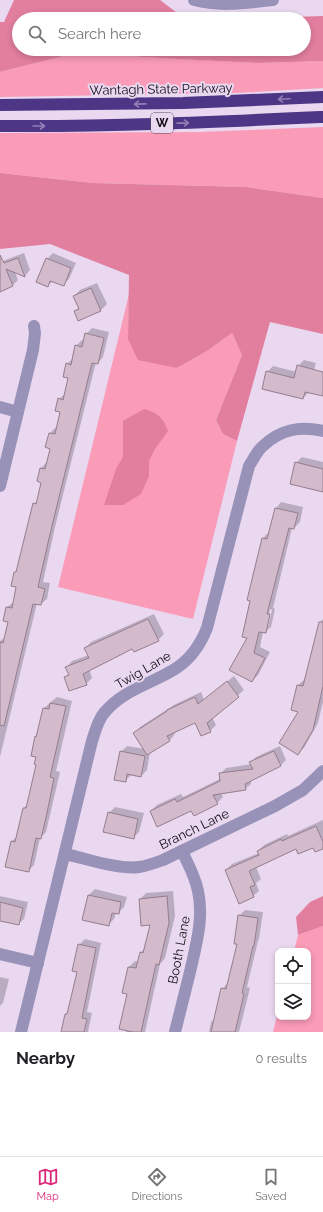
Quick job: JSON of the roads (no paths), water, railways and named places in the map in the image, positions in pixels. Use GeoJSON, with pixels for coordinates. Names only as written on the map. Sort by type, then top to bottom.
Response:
{"type":"FeatureCollection","features":[{"type":"Feature","properties":{"kind":"highway","name":"Wantagh State Parkway"},"geometry":{"type":"LineString","coordinates":[[0,105],[183,103],[323,97]]}},
{"type":"Feature","properties":{"kind":"highway","name":"W"},"geometry":{"type":"LineString","coordinates":[[0,126],[213,122],[323,117]]}},
{"type":"Feature","properties":{"kind":"street"},"geometry":{"type":"LineString","coordinates":[[194,0],[234,4],[273,0]]}},
{"type":"Feature","properties":{"kind":"street"},"geometry":{"type":"LineString","coordinates":[[0,486],[33,350],[35,339],[34,326]]}},
{"type":"Feature","properties":{"kind":"street"},"geometry":{"type":"LineString","coordinates":[[0,407],[18,412]]}},
{"type":"Feature","properties":{"kind":"street","name":"Twig Lane"},"geometry":{"type":"LineString","coordinates":[[21,1032],[97,725],[104,713],[126,693],[178,667],[193,653],[203,638],[207,628],[249,466],[262,446],[280,433],[294,429],[309,428],[323,431]]}},
{"type":"Feature","properties":{"kind":"street","name":"Branch Lane"},"geometry":{"type":"LineString","coordinates":[[65,854],[115,865],[137,867],[163,860],[303,790],[323,771]]}},
{"type":"Feature","properties":{"kind":"street","name":"Booth Lane"},"geometry":{"type":"LineString","coordinates":[[175,1032],[200,926],[198,891],[193,874],[182,850]]}},
{"type":"Feature","properties":{"kind":"street"},"geometry":{"type":"LineString","coordinates":[[0,954],[38,963]]}}]}
